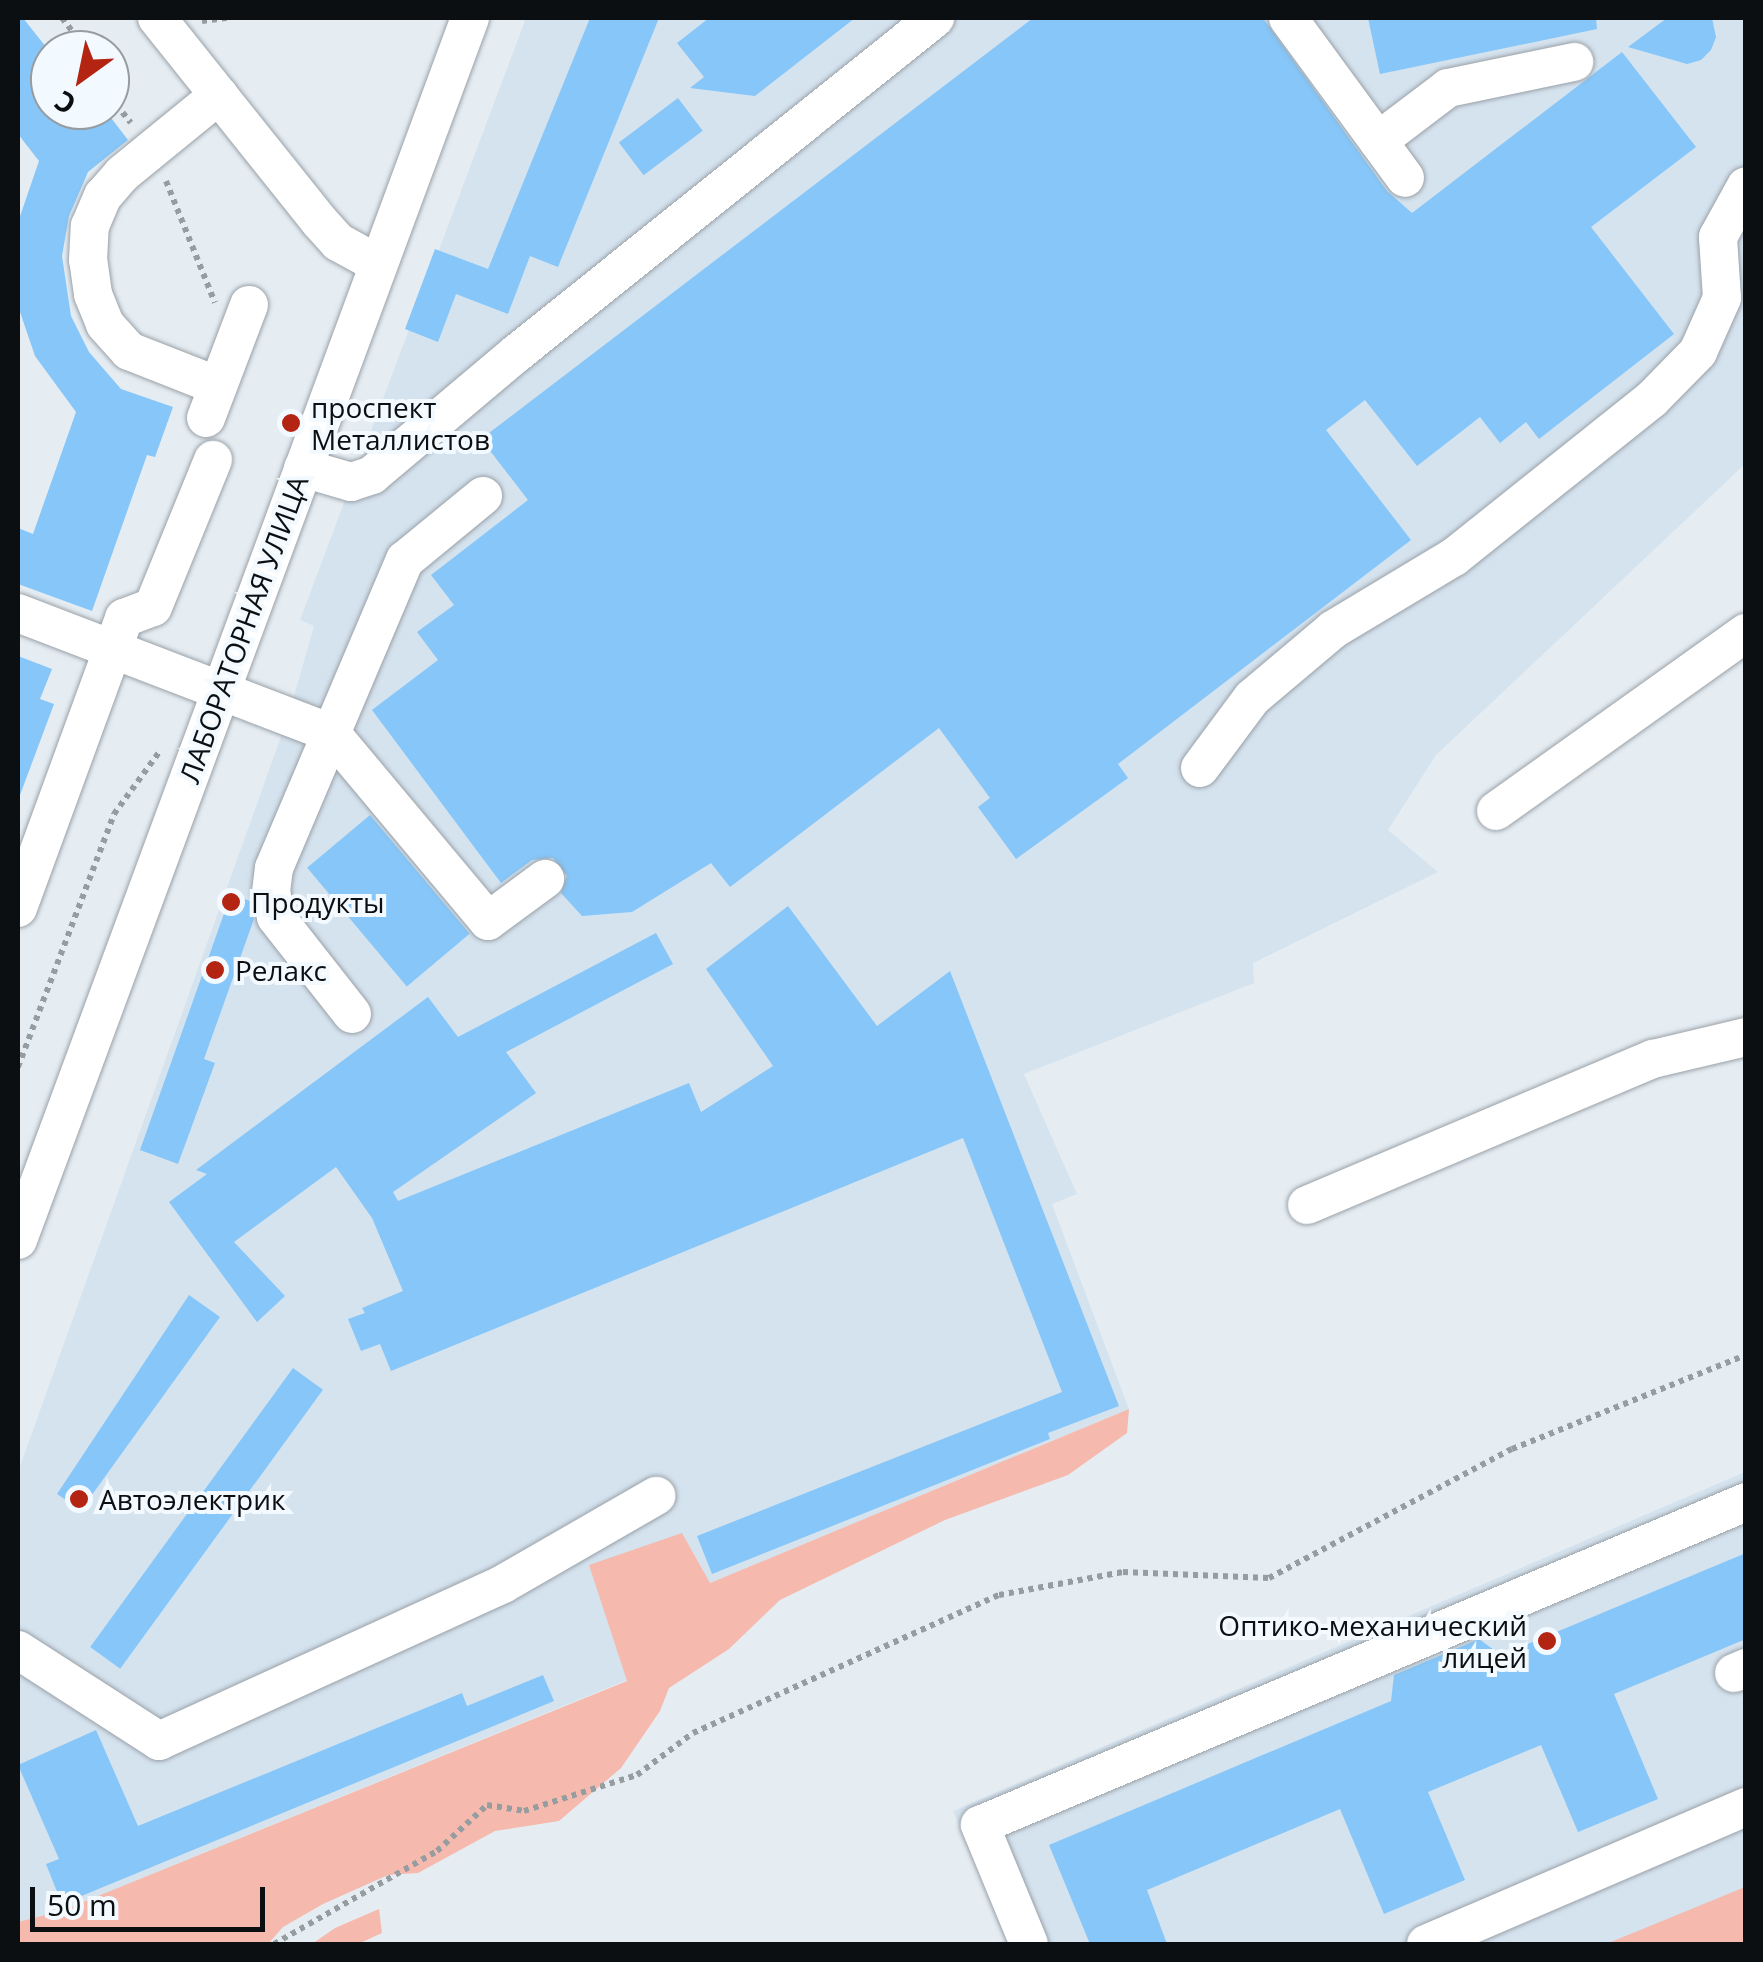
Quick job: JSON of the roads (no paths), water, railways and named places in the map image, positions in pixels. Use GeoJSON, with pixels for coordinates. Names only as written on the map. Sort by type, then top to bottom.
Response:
{"type":"FeatureCollection","features":[{"type":"Feature","properties":{"kind":"street"},"geometry":{"type":"LineString","coordinates":[[157,18],[338,242],[378,264]]}},
{"type":"Feature","properties":{"kind":"street","name":"ЛАБОРАТОРНАЯ УЛИЦА"},"geometry":{"type":"LineString","coordinates":[[18,1240],[33,1151],[220,692],[470,18]]}},
{"type":"Feature","properties":{"kind":"street"},"geometry":{"type":"LineString","coordinates":[[303,468],[352,482],[372,476],[532,340],[935,18]]}},
{"type":"Feature","properties":{"kind":"street"},"geometry":{"type":"LineString","coordinates":[[1288,18],[1406,178]]}},
{"type":"Feature","properties":{"kind":"street"},"geometry":{"type":"LineString","coordinates":[[1378,141],[1448,88],[1574,62]]}},
{"type":"Feature","properties":{"kind":"street"},"geometry":{"type":"LineString","coordinates":[[219,95],[103,196],[90,226],[93,294],[105,324],[129,350],[212,402],[249,305]]}},
{"type":"Feature","properties":{"kind":"street"},"geometry":{"type":"LineString","coordinates":[[1200,768],[1252,698],[1334,629],[1454,556],[1652,399],[1698,352],[1722,298],[1718,236],[1746,186]]}},
{"type":"Feature","properties":{"kind":"street"},"geometry":{"type":"LineString","coordinates":[[18,908],[124,618],[154,607],[213,460]]}},
{"type":"Feature","properties":{"kind":"street"},"geometry":{"type":"LineString","coordinates":[[352,1014],[276,917],[274,868],[404,560],[483,496]]}},
{"type":"Feature","properties":{"kind":"street"},"geometry":{"type":"LineString","coordinates":[[18,613],[331,733],[488,921],[545,879]]}},
{"type":"Feature","properties":{"kind":"street"},"geometry":{"type":"LineString","coordinates":[[1496,811],[1746,633]]}},
{"type":"Feature","properties":{"kind":"street"},"geometry":{"type":"LineString","coordinates":[[1307,1206],[1653,1059],[1746,1037]]}},
{"type":"Feature","properties":{"kind":"street"},"geometry":{"type":"LineString","coordinates":[[18,1650],[158,1741],[503,1584],[656,1496]]}},
{"type":"Feature","properties":{"kind":"street"},"geometry":{"type":"LineString","coordinates":[[1029,1944],[980,1825],[1746,1502]]}},
{"type":"Feature","properties":{"kind":"street"},"geometry":{"type":"LineString","coordinates":[[1426,1944],[1746,1807]]}},
{"type":"Feature","properties":{"kind":"place","name":"проспект Металлистов"},"geometry":{"type":"Point","coordinates":[291,423]}},
{"type":"Feature","properties":{"kind":"place","name":"Продукты"},"geometry":{"type":"Point","coordinates":[231,902]}},
{"type":"Feature","properties":{"kind":"place","name":"Релакс"},"geometry":{"type":"Point","coordinates":[215,970]}},
{"type":"Feature","properties":{"kind":"place","name":"Автоэлектрик"},"geometry":{"type":"Point","coordinates":[79,1499]}},
{"type":"Feature","properties":{"kind":"place","name":"Оптико-механический лицей"},"geometry":{"type":"Point","coordinates":[1547,1641]}}]}
